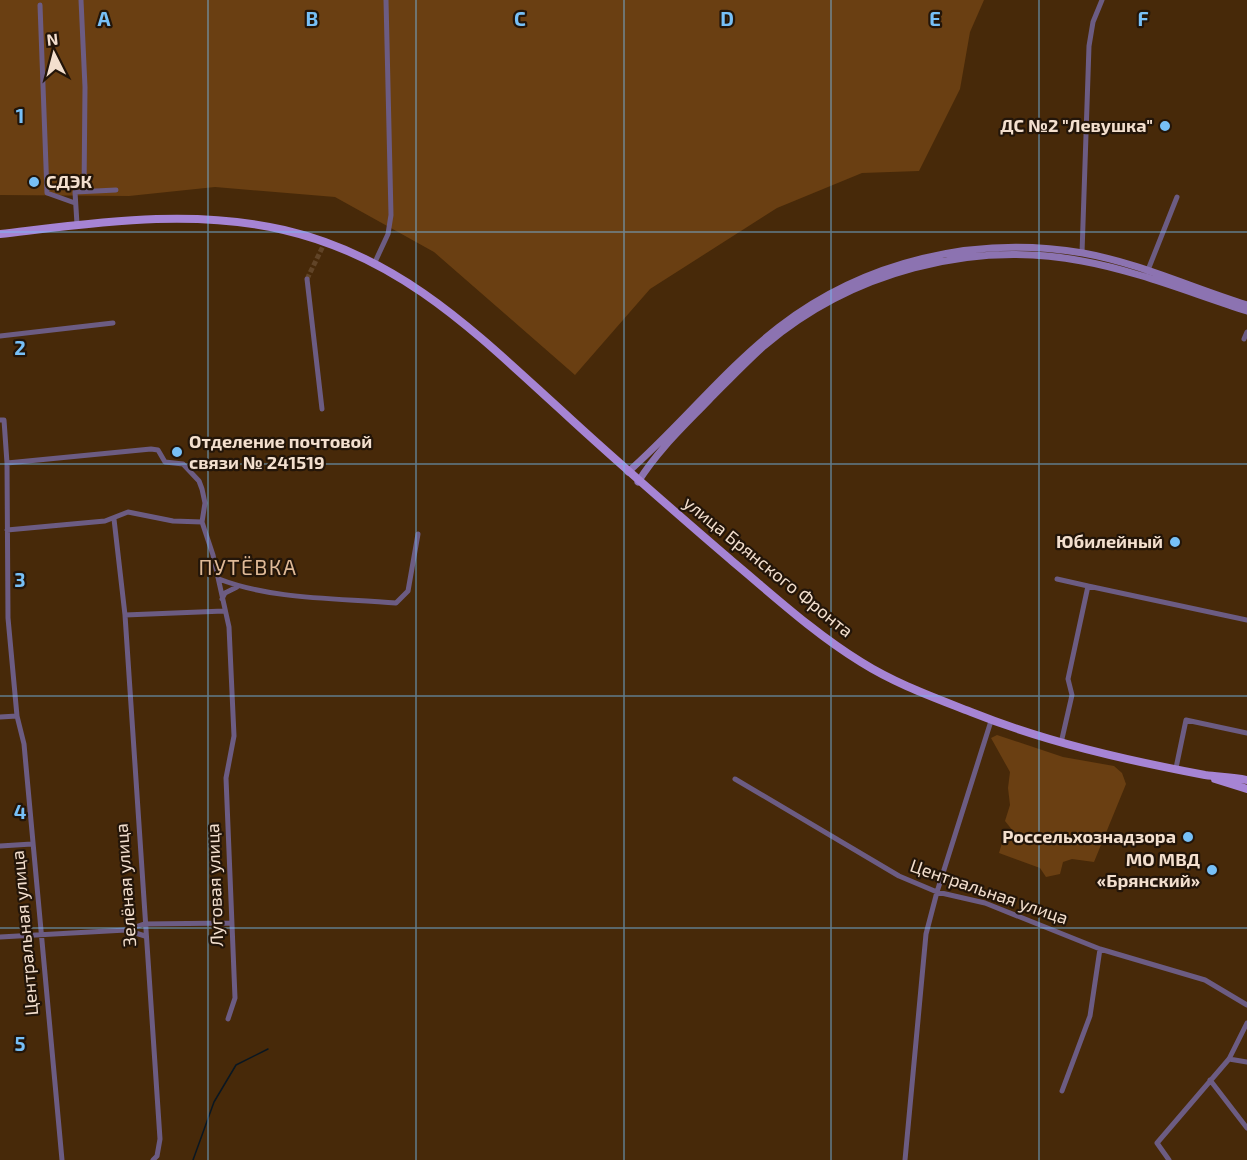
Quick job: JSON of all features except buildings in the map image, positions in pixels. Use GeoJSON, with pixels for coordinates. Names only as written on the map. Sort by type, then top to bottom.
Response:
{"type":"FeatureCollection","features":[{"type":"Feature","properties":{"kind":"main road","name":"улица Брянского Фронта"},"geometry":{"type":"LineString","coordinates":[[0,234],[77,224],[192,218],[246,223],[311,237],[375,262],[422,291],[465,325],[638,482],[804,621],[851,656],[907,688],[991,721],[1061,743],[1206,775],[1247,780]]}},
{"type":"Feature","properties":{"kind":"main road"},"geometry":{"type":"LineString","coordinates":[[628,472],[770,334],[813,304],[851,283],[899,263],[952,252],[1026,248],[1082,253],[1148,270],[1247,305]]}},
{"type":"Feature","properties":{"kind":"main road"},"geometry":{"type":"LineString","coordinates":[[638,482],[655,455],[766,345],[796,322],[837,298],[891,274],[924,264],[988,256],[1027,255],[1082,261],[1247,311]]}},
{"type":"Feature","properties":{"kind":"main road","name":"улица Брянского Фронта"},"geometry":{"type":"LineString","coordinates":[[1206,775],[1233,787],[1247,789]]}},
{"type":"Feature","properties":{"kind":"street"},"geometry":{"type":"LineString","coordinates":[[81,0],[85,87],[84,192]]}},
{"type":"Feature","properties":{"kind":"street"},"geometry":{"type":"LineString","coordinates":[[375,262],[388,234],[391,216],[386,0]]}},
{"type":"Feature","properties":{"kind":"street"},"geometry":{"type":"LineString","coordinates":[[1082,253],[1089,46],[1093,21],[1102,0]]}},
{"type":"Feature","properties":{"kind":"street"},"geometry":{"type":"LineString","coordinates":[[40,5],[47,193],[75,203]]}},
{"type":"Feature","properties":{"kind":"street"},"geometry":{"type":"LineString","coordinates":[[77,224],[75,192],[116,190]]}},
{"type":"Feature","properties":{"kind":"street"},"geometry":{"type":"LineString","coordinates":[[1148,270],[1177,197]]}},
{"type":"Feature","properties":{"kind":"street"},"geometry":{"type":"LineString","coordinates":[[307,279],[322,410]]}},
{"type":"Feature","properties":{"kind":"street"},"geometry":{"type":"LineString","coordinates":[[0,336],[112,322]]}},
{"type":"Feature","properties":{"kind":"street"},"geometry":{"type":"LineString","coordinates":[[1244,339],[1247,332]]}},
{"type":"Feature","properties":{"kind":"street","name":"Центральная улица"},"geometry":{"type":"LineString","coordinates":[[0,420],[4,420],[8,463],[8,618],[17,716],[24,744],[62,1160]]}},
{"type":"Feature","properties":{"kind":"street","name":"Луговая улица"},"geometry":{"type":"LineString","coordinates":[[8,463],[151,449],[158,450],[165,462],[183,464],[199,481],[205,503],[202,522],[219,579],[229,627],[233,749],[226,778],[235,998],[228,1019]]}},
{"type":"Feature","properties":{"kind":"street"},"geometry":{"type":"LineString","coordinates":[[7,531],[114,519],[128,512],[173,521],[202,522]]}},
{"type":"Feature","properties":{"kind":"street","name":"Зелёная улица"},"geometry":{"type":"LineString","coordinates":[[114,519],[124,615],[160,1139],[157,1156],[153,1160]]}},
{"type":"Feature","properties":{"kind":"street"},"geometry":{"type":"LineString","coordinates":[[219,579],[238,587],[396,603],[408,591],[418,534]]}},
{"type":"Feature","properties":{"kind":"street"},"geometry":{"type":"LineString","coordinates":[[1057,579],[1247,620]]}},
{"type":"Feature","properties":{"kind":"street"},"geometry":{"type":"LineString","coordinates":[[1061,743],[1072,695],[1068,679],[1088,586]]}},
{"type":"Feature","properties":{"kind":"street"},"geometry":{"type":"LineString","coordinates":[[222,599],[225,593],[238,587]]}},
{"type":"Feature","properties":{"kind":"street"},"geometry":{"type":"LineString","coordinates":[[124,615],[224,611]]}},
{"type":"Feature","properties":{"kind":"street"},"geometry":{"type":"LineString","coordinates":[[0,619],[8,618]]}},
{"type":"Feature","properties":{"kind":"street"},"geometry":{"type":"LineString","coordinates":[[0,717],[17,716]]}},
{"type":"Feature","properties":{"kind":"street"},"geometry":{"type":"LineString","coordinates":[[1176,768],[1186,720],[1247,733]]}},
{"type":"Feature","properties":{"kind":"street"},"geometry":{"type":"LineString","coordinates":[[905,1160],[926,934],[991,721]]}},
{"type":"Feature","properties":{"kind":"street","name":"Центральная улица"},"geometry":{"type":"LineString","coordinates":[[735,779],[899,876],[937,892],[985,903],[1100,949],[1205,980],[1247,1005]]}},
{"type":"Feature","properties":{"kind":"street"},"geometry":{"type":"LineString","coordinates":[[0,846],[32,844]]}},
{"type":"Feature","properties":{"kind":"street"},"geometry":{"type":"LineString","coordinates":[[0,937],[126,930],[144,924],[231,923]]}},
{"type":"Feature","properties":{"kind":"street"},"geometry":{"type":"LineString","coordinates":[[126,930],[145,936]]}},
{"type":"Feature","properties":{"kind":"street"},"geometry":{"type":"LineString","coordinates":[[1062,1091],[1090,1017],[1100,949]]}},
{"type":"Feature","properties":{"kind":"street"},"geometry":{"type":"LineString","coordinates":[[1169,1160],[1156,1143],[1230,1059],[1247,1023]]}},
{"type":"Feature","properties":{"kind":"street"},"geometry":{"type":"LineString","coordinates":[[1230,1059],[1247,1062]]}},
{"type":"Feature","properties":{"kind":"street"},"geometry":{"type":"LineString","coordinates":[[1210,1080],[1246,1126]]}},
{"type":"Feature","properties":{"kind":"shaded area"},"geometry":{"type":"Polygon","coordinates":[[[0,0],[984,0],[970,32],[960,89],[919,171],[862,173],[777,208],[650,289],[575,375],[434,252],[335,197],[215,187],[129,196],[0,195],[0,0]]]}},
{"type":"Feature","properties":{"kind":"shaded area"},"geometry":{"type":"Polygon","coordinates":[[[997,735],[1063,757],[1114,766],[1122,773],[1126,784],[1094,862],[1072,859],[1063,862],[1060,874],[1046,877],[1040,868],[999,853],[1002,843],[1013,831],[1005,821],[1010,805],[1008,788],[1010,772],[991,738],[997,735]]]}},
{"type":"Feature","properties":{"kind":"waterway"},"geometry":{"type":"LineString","coordinates":[[193,1160],[214,1102],[236,1065],[268,1049]]}},
{"type":"Feature","properties":{"kind":"tunnel"},"geometry":{"type":"LineString","coordinates":[[307,279],[325,242]]}},
{"type":"Feature","properties":{"kind":"place","name":"ДС №2 \"Левушка\""},"geometry":{"type":"Point","coordinates":[1165,126]}},
{"type":"Feature","properties":{"kind":"place","name":"СДЭК"},"geometry":{"type":"Point","coordinates":[34,182]}},
{"type":"Feature","properties":{"kind":"place","name":"Отделение почтовой связи № 241519"},"geometry":{"type":"Point","coordinates":[177,452]}},
{"type":"Feature","properties":{"kind":"place","name":"Юбилейный"},"geometry":{"type":"Point","coordinates":[1175,542]}},
{"type":"Feature","properties":{"kind":"place","name":"Россельхознадзора"},"geometry":{"type":"Point","coordinates":[1188,837]}},
{"type":"Feature","properties":{"kind":"place","name":"МО МВД «Брянский»"},"geometry":{"type":"Point","coordinates":[1212,870]}},
{"type":"Feature","properties":{"kind":"district","name":"ПУТЁВКА"},"geometry":{"type":"Point","coordinates":[248,568]}}]}
